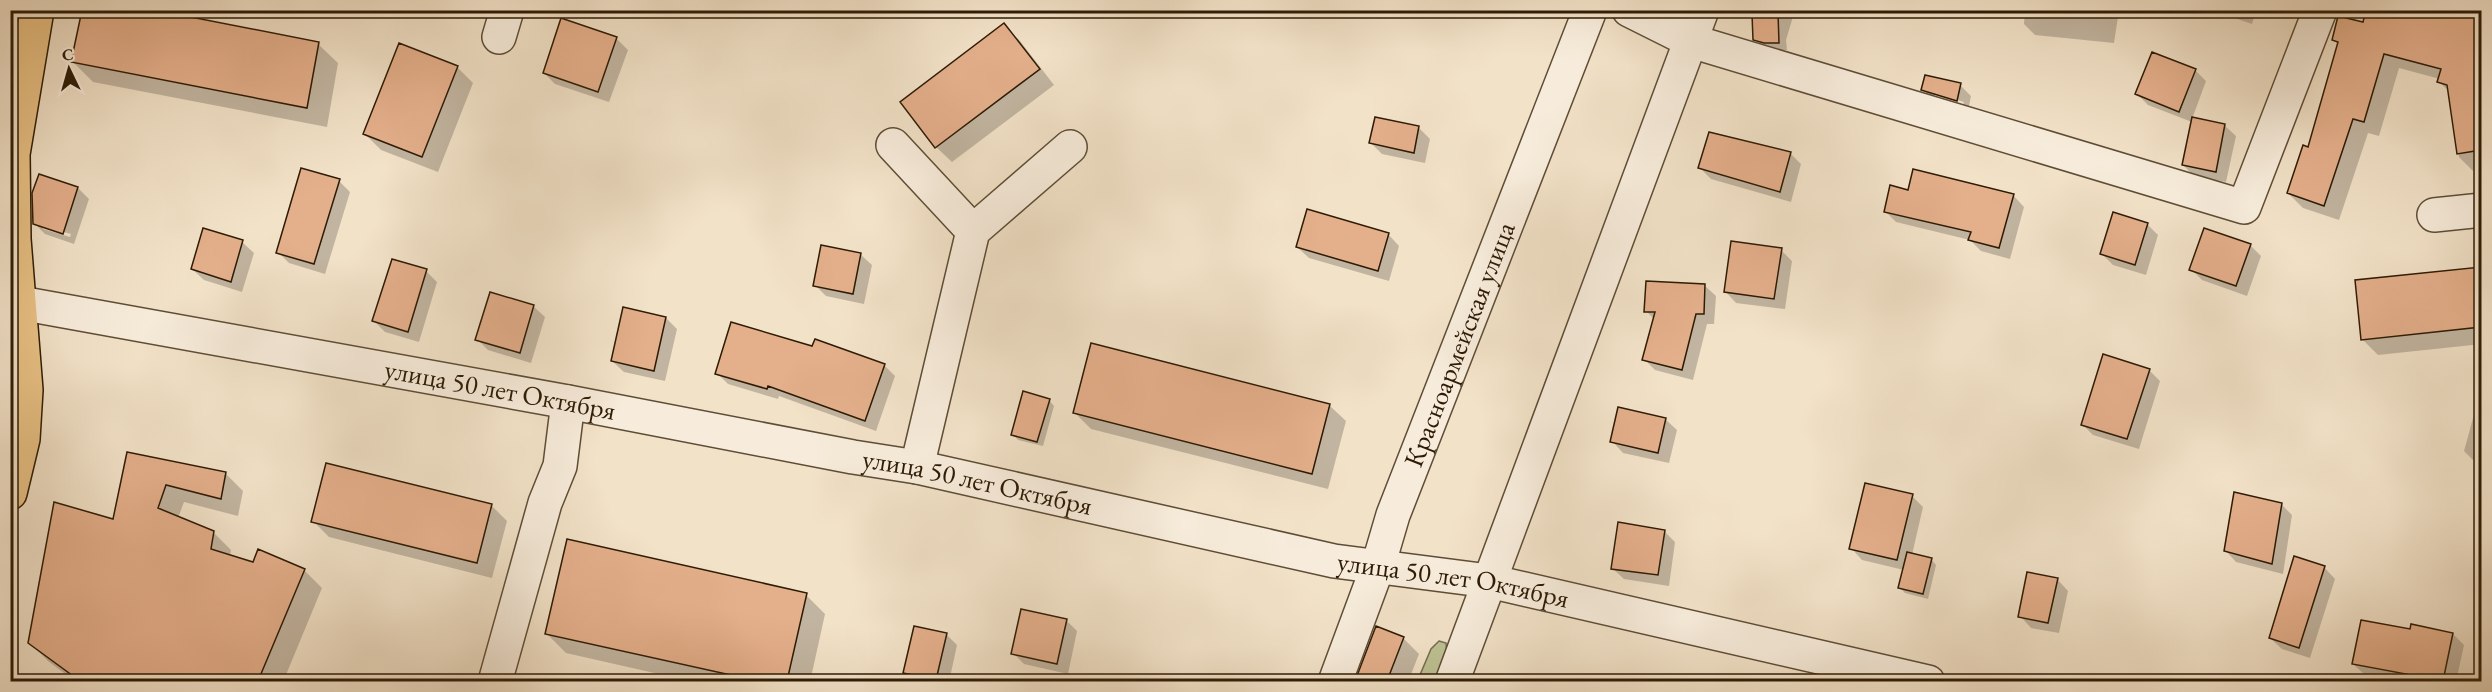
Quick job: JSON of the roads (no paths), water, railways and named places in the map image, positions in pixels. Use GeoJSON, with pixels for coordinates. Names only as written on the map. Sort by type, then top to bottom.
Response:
{"type":"FeatureCollection","features":[{"type":"Feature","properties":{"kind":"main road"},"geometry":{"type":"LineString","coordinates":[[10,493],[23,439],[27,390],[14,239],[12,153],[37,10]]}},
{"type":"Feature","properties":{"kind":"street","name":"Красноармейская улица"},"geometry":{"type":"LineString","coordinates":[[1335,681],[1378,566],[1393,515],[1590,10]]}},
{"type":"Feature","properties":{"kind":"street"},"geometry":{"type":"LineString","coordinates":[[1629,10],[1691,41],[2244,207],[2320,10]]}},
{"type":"Feature","properties":{"kind":"street"},"geometry":{"type":"LineString","coordinates":[[1452,681],[1702,10]]}},
{"type":"Feature","properties":{"kind":"street"},"geometry":{"type":"LineString","coordinates":[[893,145],[973,231]]}},
{"type":"Feature","properties":{"kind":"street"},"geometry":{"type":"LineString","coordinates":[[917,466],[973,231],[1070,147]]}},
{"type":"Feature","properties":{"kind":"street"},"geometry":{"type":"LineString","coordinates":[[2434,215],[2481,210]]}},
{"type":"Feature","properties":{"kind":"street","name":"улица 50 лет Октября"},"geometry":{"type":"LineString","coordinates":[[20,303],[568,402],[853,457],[917,466],[1334,561],[1489,581],[1928,681]]}},
{"type":"Feature","properties":{"kind":"street"},"geometry":{"type":"LineString","coordinates":[[495,681],[545,503],[560,466],[568,402]]}}]}
